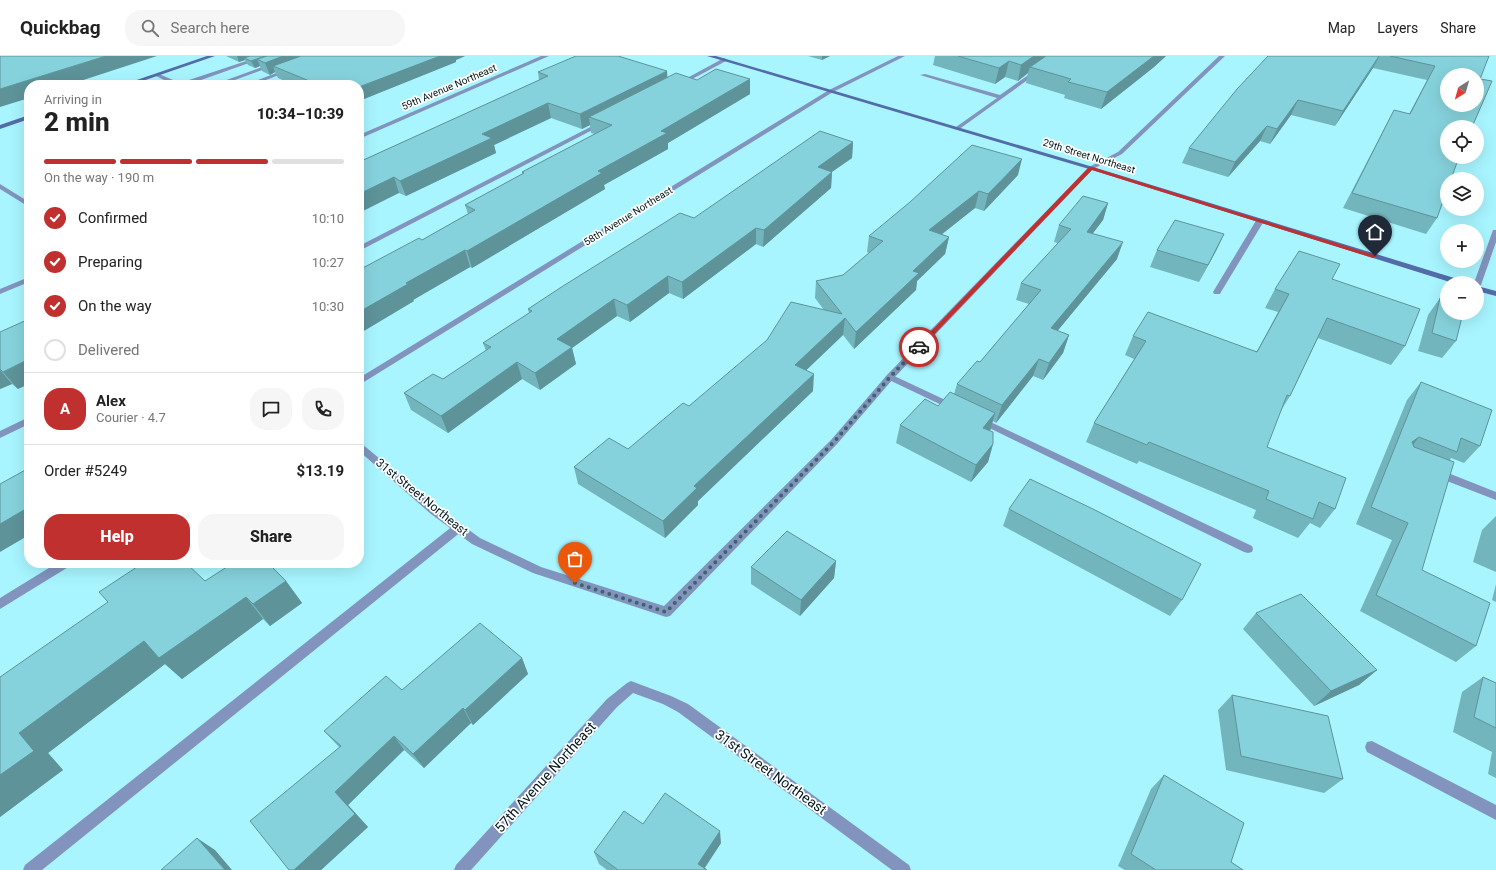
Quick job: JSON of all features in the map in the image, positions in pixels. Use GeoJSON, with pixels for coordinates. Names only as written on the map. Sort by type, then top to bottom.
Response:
{"type":"FeatureCollection","features":[{"type":"Feature","properties":{"kind":"street"},"geometry":{"type":"LineString","coordinates":[[142,80],[212,56]]}},
{"type":"Feature","properties":{"kind":"street"},"geometry":{"type":"LineString","coordinates":[[179,80],[250,56]]}},
{"type":"Feature","properties":{"kind":"street"},"geometry":{"type":"LineString","coordinates":[[195,80],[266,56]]}},
{"type":"Feature","properties":{"kind":"street"},"geometry":{"type":"LineString","coordinates":[[230,80],[297,56]]}},
{"type":"Feature","properties":{"kind":"street","name":"59th Avenue Northeast"},"geometry":{"type":"LineString","coordinates":[[364,135],[546,56]]}},
{"type":"Feature","properties":{"kind":"street","name":"29th Street Northeast"},"geometry":{"type":"LineString","coordinates":[[710,56],[831,90],[1091,168],[1440,277]]}},
{"type":"Feature","properties":{"kind":"street","name":"58th Avenue Northeast"},"geometry":{"type":"LineString","coordinates":[[364,379],[831,90],[902,56]]}},
{"type":"Feature","properties":{"kind":"street"},"geometry":{"type":"LineString","coordinates":[[958,128],[1058,56]]}},
{"type":"Feature","properties":{"kind":"street"},"geometry":{"type":"LineString","coordinates":[[1222,56],[1120,153],[1091,168],[890,377],[1248,549]]}},
{"type":"Feature","properties":{"kind":"street"},"geometry":{"type":"LineString","coordinates":[[675,86],[724,60]]}},
{"type":"Feature","properties":{"kind":"street"},"geometry":{"type":"LineString","coordinates":[[261,80],[293,68]]}},
{"type":"Feature","properties":{"kind":"street"},"geometry":{"type":"LineString","coordinates":[[157,75],[168,80]]}},
{"type":"Feature","properties":{"kind":"street"},"geometry":{"type":"LineString","coordinates":[[923,75],[1001,97]]}},
{"type":"Feature","properties":{"kind":"street"},"geometry":{"type":"LineString","coordinates":[[364,246],[612,118]]}},
{"type":"Feature","properties":{"kind":"street"},"geometry":{"type":"LineString","coordinates":[[0,126],[24,119]]}},
{"type":"Feature","properties":{"kind":"street"},"geometry":{"type":"LineString","coordinates":[[0,186],[24,202]]}},
{"type":"Feature","properties":{"kind":"street"},"geometry":{"type":"LineString","coordinates":[[1217,292],[1260,221]]}},
{"type":"Feature","properties":{"kind":"street"},"geometry":{"type":"LineString","coordinates":[[1481,276],[1496,232]]}},
{"type":"Feature","properties":{"kind":"street"},"geometry":{"type":"LineString","coordinates":[[0,292],[24,281]]}},
{"type":"Feature","properties":{"kind":"street"},"geometry":{"type":"LineString","coordinates":[[1484,290],[1496,294]]}},
{"type":"Feature","properties":{"kind":"street","name":"31st Street Northeast"},"geometry":{"type":"LineString","coordinates":[[364,450],[458,528],[476,541],[537,570],[666,612],[834,442],[890,377]]}},
{"type":"Feature","properties":{"kind":"street"},"geometry":{"type":"LineString","coordinates":[[0,434],[24,422]]}},
{"type":"Feature","properties":{"kind":"street"},"geometry":{"type":"LineString","coordinates":[[1425,468],[1496,496]]}},
{"type":"Feature","properties":{"kind":"street"},"geometry":{"type":"LineString","coordinates":[[30,870],[458,528]]}},
{"type":"Feature","properties":{"kind":"street"},"geometry":{"type":"LineString","coordinates":[[0,604],[58,568]]}},
{"type":"Feature","properties":{"kind":"street","name":"31st Street Northeast"},"geometry":{"type":"LineString","coordinates":[[631,687],[667,700],[683,708],[904,870]]}},
{"type":"Feature","properties":{"kind":"street","name":"57th Avenue Northeast"},"geometry":{"type":"LineString","coordinates":[[461,870],[612,703],[631,687]]}},
{"type":"Feature","properties":{"kind":"street"},"geometry":{"type":"LineString","coordinates":[[1372,747],[1496,813]]}},
{"type":"Feature","properties":{"kind":"building"},"geometry":{"type":"Polygon","coordinates":[[[0,56],[106,56],[29,80],[24,80],[24,82],[0,89],[0,56]]]}},
{"type":"Feature","properties":{"kind":"building"},"geometry":{"type":"Polygon","coordinates":[[[250,56],[265,56],[251,61],[244,58],[250,56]]]}},
{"type":"Feature","properties":{"kind":"building"},"geometry":{"type":"Polygon","coordinates":[[[267,56],[283,56],[265,63],[257,59],[267,56]]]}},
{"type":"Feature","properties":{"kind":"building"},"geometry":{"type":"Polygon","coordinates":[[[301,56],[440,56],[364,85],[364,80],[307,80],[273,66],[301,56]]]}},
{"type":"Feature","properties":{"kind":"building"},"geometry":{"type":"Polygon","coordinates":[[[576,56],[618,56],[667,71],[580,114],[548,103],[482,134],[492,138],[400,181],[394,177],[364,192],[364,160],[548,76],[538,72],[576,56]]]}},
{"type":"Feature","properties":{"kind":"building"},"geometry":{"type":"Polygon","coordinates":[[[958,56],[1034,56],[1021,65],[1009,61],[999,68],[958,56]]]}},
{"type":"Feature","properties":{"kind":"building"},"geometry":{"type":"Polygon","coordinates":[[[1046,56],[1154,56],[1107,92],[1068,82],[1071,79],[1030,67],[1046,56]]]}},
{"type":"Feature","properties":{"kind":"building"},"geometry":{"type":"Polygon","coordinates":[[[1268,56],[1379,56],[1343,111],[1298,100],[1277,129],[1267,126],[1235,162],[1189,148],[1237,89],[1268,56]]]}},
{"type":"Feature","properties":{"kind":"building"},"geometry":{"type":"Polygon","coordinates":[[[1390,56],[1489,56],[1484,69],[1440,68],[1440,112],[1479,112],[1475,120],[1440,120],[1440,164],[1456,164],[1454,172],[1440,172],[1440,210],[1437,218],[1352,193],[1394,110],[1410,114],[1435,66],[1390,56]]]}},
{"type":"Feature","properties":{"kind":"building"},"geometry":{"type":"Polygon","coordinates":[[[716,69],[750,79],[661,131],[667,133],[598,171],[602,173],[467,251],[465,250],[406,283],[408,284],[364,309],[364,267],[419,238],[422,240],[475,210],[465,205],[524,173],[522,172],[612,125],[589,117],[676,73],[697,80],[716,69]]]}},
{"type":"Feature","properties":{"kind":"building"},"geometry":{"type":"Polygon","coordinates":[[[1484,80],[1492,81],[1484,99],[1484,80]]]}},
{"type":"Feature","properties":{"kind":"building"},"geometry":{"type":"Polygon","coordinates":[[[820,131],[853,142],[818,167],[832,172],[764,230],[756,228],[682,282],[668,276],[627,305],[614,299],[557,339],[572,347],[535,373],[517,362],[441,416],[404,393],[433,374],[443,379],[491,347],[483,343],[532,311],[528,309],[680,213],[694,218],[820,131]]]}},
{"type":"Feature","properties":{"kind":"building"},"geometry":{"type":"Polygon","coordinates":[[[972,145],[1022,159],[988,194],[979,191],[929,230],[949,237],[913,271],[919,273],[856,332],[845,318],[795,365],[814,374],[694,486],[697,488],[663,521],[574,467],[609,438],[628,449],[683,403],[689,406],[767,340],[791,302],[842,314],[816,281],[843,275],[883,241],[869,236],[910,202],[972,145]]]}},
{"type":"Feature","properties":{"kind":"building"},"geometry":{"type":"Polygon","coordinates":[[[1083,196],[1108,203],[1087,232],[1123,242],[1051,328],[1069,335],[1049,363],[1039,359],[1002,405],[957,384],[977,361],[980,362],[1041,290],[1021,283],[1071,229],[1059,225],[1083,196]]]}},
{"type":"Feature","properties":{"kind":"building"},"geometry":{"type":"Polygon","coordinates":[[[1175,220],[1224,234],[1208,265],[1157,250],[1175,220]]]}},
{"type":"Feature","properties":{"kind":"building"},"geometry":{"type":"Polygon","coordinates":[[[1299,251],[1340,264],[1332,279],[1420,309],[1405,346],[1327,318],[1290,396],[1287,395],[1267,447],[1346,478],[1335,509],[1319,502],[1313,519],[1266,499],[1269,491],[1149,442],[1147,445],[1094,423],[1146,341],[1133,336],[1148,312],[1257,352],[1289,294],[1275,289],[1299,251]]]}},
{"type":"Feature","properties":{"kind":"building"},"geometry":{"type":"Polygon","coordinates":[[[1440,298],[1440,320],[1461,320],[1456,341],[1432,333],[1440,298]]]}},
{"type":"Feature","properties":{"kind":"building"},"geometry":{"type":"Polygon","coordinates":[[[24,321],[24,362],[3,372],[0,369],[0,332],[24,321]]]}},
{"type":"Feature","properties":{"kind":"building"},"geometry":{"type":"Polygon","coordinates":[[[1421,382],[1492,410],[1480,446],[1461,438],[1457,452],[1419,437],[1412,442],[1414,447],[1454,462],[1422,570],[1490,603],[1476,646],[1376,595],[1408,523],[1371,507],[1421,382]]]}},
{"type":"Feature","properties":{"kind":"building"},"geometry":{"type":"Polygon","coordinates":[[[950,392],[995,413],[983,428],[993,432],[993,444],[976,465],[900,425],[925,399],[938,406],[950,392]]]}},
{"type":"Feature","properties":{"kind":"building"},"geometry":{"type":"Polygon","coordinates":[[[24,471],[24,510],[0,524],[0,484],[24,471]]]}},
{"type":"Feature","properties":{"kind":"building"},"geometry":{"type":"Polygon","coordinates":[[[1030,479],[1201,564],[1182,600],[1009,509],[1030,479]]]}},
{"type":"Feature","properties":{"kind":"building"},"geometry":{"type":"Polygon","coordinates":[[[787,531],[836,561],[801,600],[751,567],[787,531]]]}},
{"type":"Feature","properties":{"kind":"building"},"geometry":{"type":"Polygon","coordinates":[[[135,568],[191,568],[205,581],[225,568],[273,568],[286,581],[253,604],[246,597],[159,658],[144,641],[19,733],[34,751],[0,775],[0,677],[108,602],[99,592],[135,568]]]}},
{"type":"Feature","properties":{"kind":"building"},"geometry":{"type":"Polygon","coordinates":[[[1301,594],[1377,670],[1331,691],[1256,613],[1301,594]]]}},
{"type":"Feature","properties":{"kind":"building"},"geometry":{"type":"Polygon","coordinates":[[[480,623],[522,658],[465,710],[463,708],[413,754],[394,736],[335,792],[355,814],[294,870],[289,870],[250,821],[341,746],[324,731],[386,676],[402,690],[480,623]]]}},
{"type":"Feature","properties":{"kind":"building"},"geometry":{"type":"Polygon","coordinates":[[[1483,677],[1496,683],[1496,728],[1474,717],[1483,677]]]}},
{"type":"Feature","properties":{"kind":"building"},"geometry":{"type":"Polygon","coordinates":[[[1232,695],[1328,716],[1343,779],[1241,756],[1232,695]]]}},
{"type":"Feature","properties":{"kind":"building"},"geometry":{"type":"Polygon","coordinates":[[[1164,775],[1244,823],[1231,862],[1243,870],[1156,870],[1131,854],[1164,775]]]}},
{"type":"Feature","properties":{"kind":"building"},"geometry":{"type":"Polygon","coordinates":[[[665,793],[720,831],[698,864],[707,870],[618,870],[594,852],[624,811],[643,824],[665,793]]]}},
{"type":"Feature","properties":{"kind":"building"},"geometry":{"type":"Polygon","coordinates":[[[197,838],[225,870],[161,870],[197,838]]]}},
{"type":"Feature","properties":{"kind":"way so far"},"geometry":{"type":"LineString","coordinates":[[575,583],[666,612],[834,442],[890,377],[919,347]]}},
{"type":"Feature","properties":{"kind":"route"},"geometry":{"type":"LineString","coordinates":[[919,347],[1091,168],[1375,256]]}}]}
